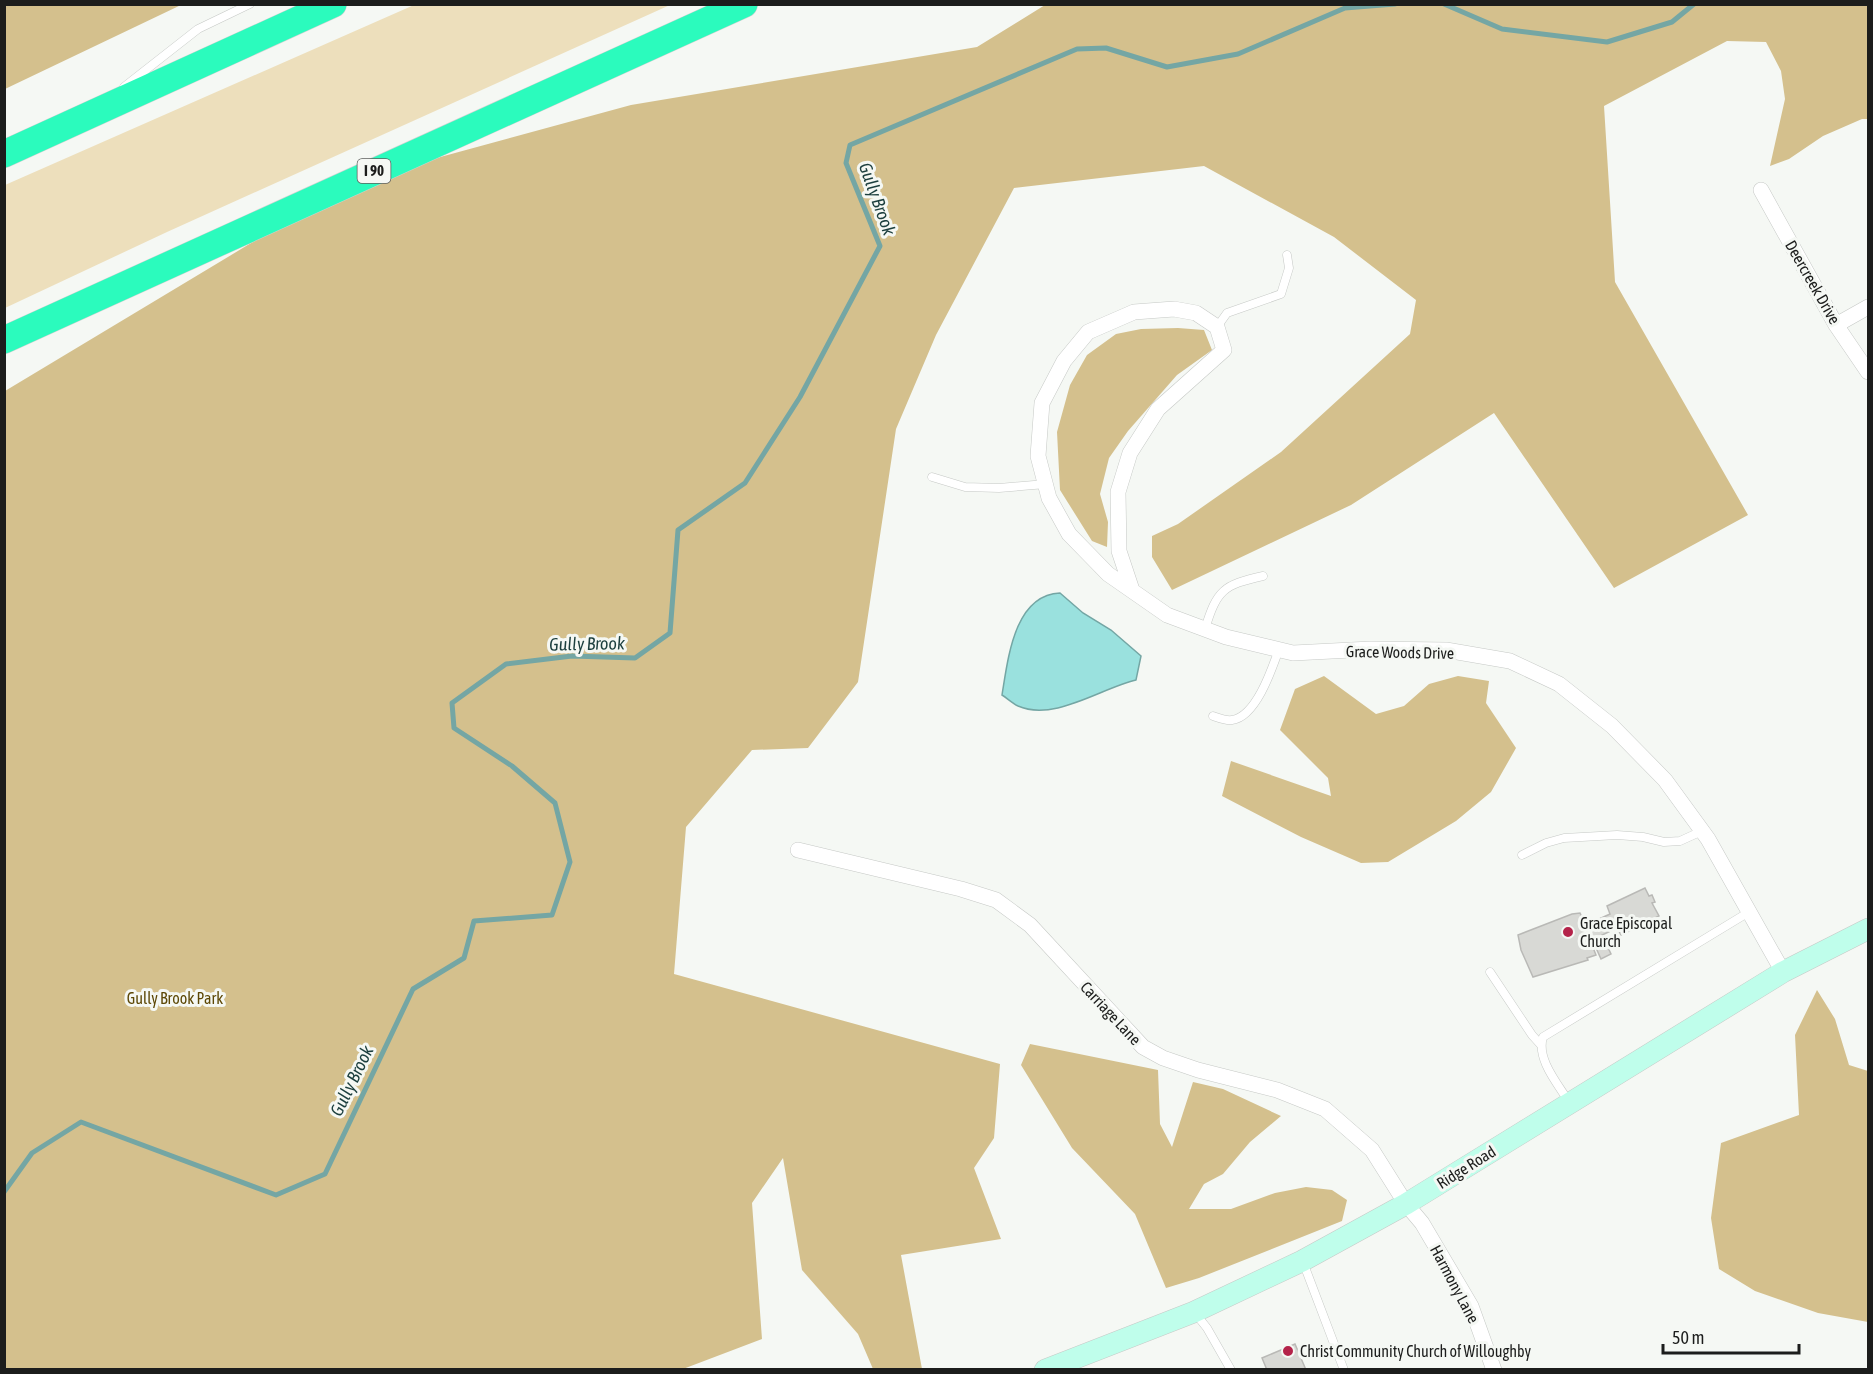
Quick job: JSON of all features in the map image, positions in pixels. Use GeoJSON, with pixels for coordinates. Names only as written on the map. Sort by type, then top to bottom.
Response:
{"type":"FeatureCollection","features":[{"type":"Feature","properties":{"kind":"highway"},"geometry":{"type":"LineString","coordinates":[[4,154],[333,4]]}},
{"type":"Feature","properties":{"kind":"highway","name":"I 90"},"geometry":{"type":"LineString","coordinates":[[4,340],[744,4]]}},
{"type":"Feature","properties":{"kind":"main road","name":"Ridge Road"},"geometry":{"type":"LineString","coordinates":[[1045,1370],[1194,1312],[1302,1261],[1406,1204],[1783,972],[1869,929]]}},
{"type":"Feature","properties":{"kind":"street","name":"Deercreek Drive"},"geometry":{"type":"LineString","coordinates":[[1761,190],[1836,325],[1869,372]]}},
{"type":"Feature","properties":{"kind":"street"},"geometry":{"type":"LineString","coordinates":[[1836,325],[1869,307]]}},
{"type":"Feature","properties":{"kind":"street","name":"Grace Woods Drive"},"geometry":{"type":"LineString","coordinates":[[1218,327],[1196,314],[1174,309],[1134,312],[1088,332],[1064,361],[1042,403],[1038,456],[1049,498],[1069,534],[1108,574],[1167,615],[1226,637],[1293,652],[1371,649],[1446,650],[1510,661],[1559,684],[1612,726],[1665,780],[1702,831],[1783,972]]}},
{"type":"Feature","properties":{"kind":"street"},"geometry":{"type":"LineString","coordinates":[[1132,590],[1119,551],[1118,492],[1130,453],[1158,409],[1224,350],[1218,327]]}},
{"type":"Feature","properties":{"kind":"street","name":"Carriage Lane"},"geometry":{"type":"LineString","coordinates":[[798,850],[961,889],[996,900],[1030,925],[1143,1047],[1163,1058],[1198,1070],[1277,1090],[1324,1109],[1372,1150],[1406,1204]]}},
{"type":"Feature","properties":{"kind":"street","name":"Harmony Lane"},"geometry":{"type":"LineString","coordinates":[[1406,1204],[1422,1223],[1471,1306],[1494,1370]]}},
{"type":"Feature","properties":{"kind":"lane"},"geometry":{"type":"LineString","coordinates":[[83,118],[198,29],[250,4]]}},
{"type":"Feature","properties":{"kind":"lane"},"geometry":{"type":"LineString","coordinates":[[1218,327],[1227,313],[1281,294],[1289,268],[1287,255]]}},
{"type":"Feature","properties":{"kind":"lane"},"geometry":{"type":"LineString","coordinates":[[932,477],[965,487],[999,488],[1046,484]]}},
{"type":"Feature","properties":{"kind":"lane"},"geometry":{"type":"LineString","coordinates":[[1205,629],[1213,604],[1223,590],[1239,582],[1263,576]]}},
{"type":"Feature","properties":{"kind":"lane"},"geometry":{"type":"LineString","coordinates":[[1213,716],[1231,720],[1239,718],[1246,712],[1258,698],[1279,650]]}},
{"type":"Feature","properties":{"kind":"lane"},"geometry":{"type":"LineString","coordinates":[[1521,855],[1546,843],[1564,838],[1617,835],[1643,837],[1664,842],[1680,841],[1702,831]]}},
{"type":"Feature","properties":{"kind":"lane"},"geometry":{"type":"LineString","coordinates":[[1541,1045],[1544,1037],[1749,912]]}},
{"type":"Feature","properties":{"kind":"lane"},"geometry":{"type":"LineString","coordinates":[[1490,972],[1541,1045],[1552,1076],[1570,1102]]}},
{"type":"Feature","properties":{"kind":"lane"},"geometry":{"type":"LineString","coordinates":[[1302,1261],[1344,1370]]}},
{"type":"Feature","properties":{"kind":"lane"},"geometry":{"type":"LineString","coordinates":[[1194,1312],[1207,1328],[1231,1370]]}},
{"type":"Feature","properties":{"kind":"shaded area"},"geometry":{"type":"Polygon","coordinates":[[[414,5],[670,5],[167,232],[5,308],[5,185],[414,5]]]}},
{"type":"Feature","properties":{"kind":"green space"},"geometry":{"type":"Polygon","coordinates":[[[5,4],[181,4],[181,5],[5,89],[5,4]]]}},
{"type":"Feature","properties":{"kind":"green space","name":"Gully Brook Park"},"geometry":{"type":"Polygon","coordinates":[[[1045,5],[1868,5],[1868,119],[1862,119],[1823,136],[1789,159],[1770,166],[1785,99],[1781,71],[1766,42],[1727,41],[1604,106],[1615,282],[1748,515],[1614,588],[1494,413],[1351,505],[1172,590],[1152,557],[1152,536],[1178,524],[1281,452],[1410,334],[1416,300],[1334,237],[1204,166],[1014,188],[936,335],[896,429],[858,682],[808,748],[752,750],[686,827],[674,974],[1000,1064],[994,1138],[974,1168],[1001,1239],[901,1255],[922,1369],[873,1369],[858,1334],[802,1270],[783,1158],[752,1203],[762,1339],[683,1369],[5,1370],[5,391],[356,180],[631,105],[977,47],[1045,5]]]}},
{"type":"Feature","properties":{"kind":"green space"},"geometry":{"type":"Polygon","coordinates":[[[1141,329],[1204,330],[1212,350],[1177,375],[1128,431],[1109,458],[1100,494],[1108,522],[1107,547],[1092,541],[1060,490],[1057,432],[1070,385],[1087,355],[1116,334],[1141,329]]]}},
{"type":"Feature","properties":{"kind":"green space"},"geometry":{"type":"Polygon","coordinates":[[[1324,676],[1376,714],[1404,706],[1429,684],[1458,676],[1489,681],[1486,703],[1516,748],[1491,792],[1456,821],[1388,862],[1361,863],[1301,837],[1222,796],[1231,761],[1331,796],[1328,778],[1280,730],[1295,689],[1324,676]]]}},
{"type":"Feature","properties":{"kind":"green space"},"geometry":{"type":"Polygon","coordinates":[[[1817,990],[1835,1019],[1849,1065],[1868,1071],[1868,1322],[1818,1313],[1755,1291],[1719,1269],[1711,1218],[1721,1143],[1799,1115],[1795,1035],[1817,990]]]}},
{"type":"Feature","properties":{"kind":"green space"},"geometry":{"type":"Polygon","coordinates":[[[1030,1044],[1158,1070],[1160,1124],[1172,1147],[1193,1082],[1223,1089],[1281,1116],[1250,1142],[1223,1174],[1204,1184],[1189,1209],[1231,1209],[1275,1193],[1306,1187],[1332,1190],[1347,1200],[1342,1221],[1199,1278],[1166,1288],[1135,1214],[1072,1148],[1021,1065],[1030,1044]]]}},
{"type":"Feature","properties":{"kind":"water"},"geometry":{"type":"Polygon","coordinates":[[[1060,593],[1083,613],[1111,630],[1141,656],[1136,680],[1062,707],[1032,710],[1018,706],[1002,695],[1016,631],[1032,605],[1045,596],[1060,593]]]}},
{"type":"Feature","properties":{"kind":"building","name":"Grace Episcopal Church"},"geometry":{"type":"Polygon","coordinates":[[[1645,888],[1649,896],[1652,895],[1655,902],[1652,903],[1659,916],[1621,935],[1617,928],[1602,935],[1611,954],[1601,959],[1592,939],[1590,940],[1596,955],[1587,958],[1588,960],[1533,977],[1521,950],[1518,935],[1572,914],[1580,913],[1586,925],[1610,914],[1607,906],[1645,888]]]}},
{"type":"Feature","properties":{"kind":"building","name":"Christ Community Church of Willoughby"},"geometry":{"type":"Polygon","coordinates":[[[1295,1344],[1306,1370],[1267,1370],[1262,1358],[1295,1344]]]}},
{"type":"Feature","properties":{"kind":"waterway","name":"Gully Brook"},"geometry":{"type":"LineString","coordinates":[[4,1192],[32,1153],[81,1122],[276,1195],[325,1174],[413,989],[464,958],[474,921],[552,915],[570,862],[555,803],[512,766],[454,728],[452,703],[506,664],[572,656],[635,658],[670,633],[678,530],[745,483],[800,397],[880,246],[846,163],[850,145],[1077,49],[1106,48],[1167,67],[1238,54],[1345,8],[1395,4]]}},
{"type":"Feature","properties":{"kind":"waterway","name":"Gully Brook"},"geometry":{"type":"LineString","coordinates":[[1444,4],[1502,29],[1607,42],[1672,22],[1694,4]]}},
{"type":"Feature","properties":{"kind":"place","name":"Grace Episcopal Church"},"geometry":{"type":"Point","coordinates":[1568,932]}},
{"type":"Feature","properties":{"kind":"place","name":"Christ Community Church of Willoughby"},"geometry":{"type":"Point","coordinates":[1288,1351]}}]}
